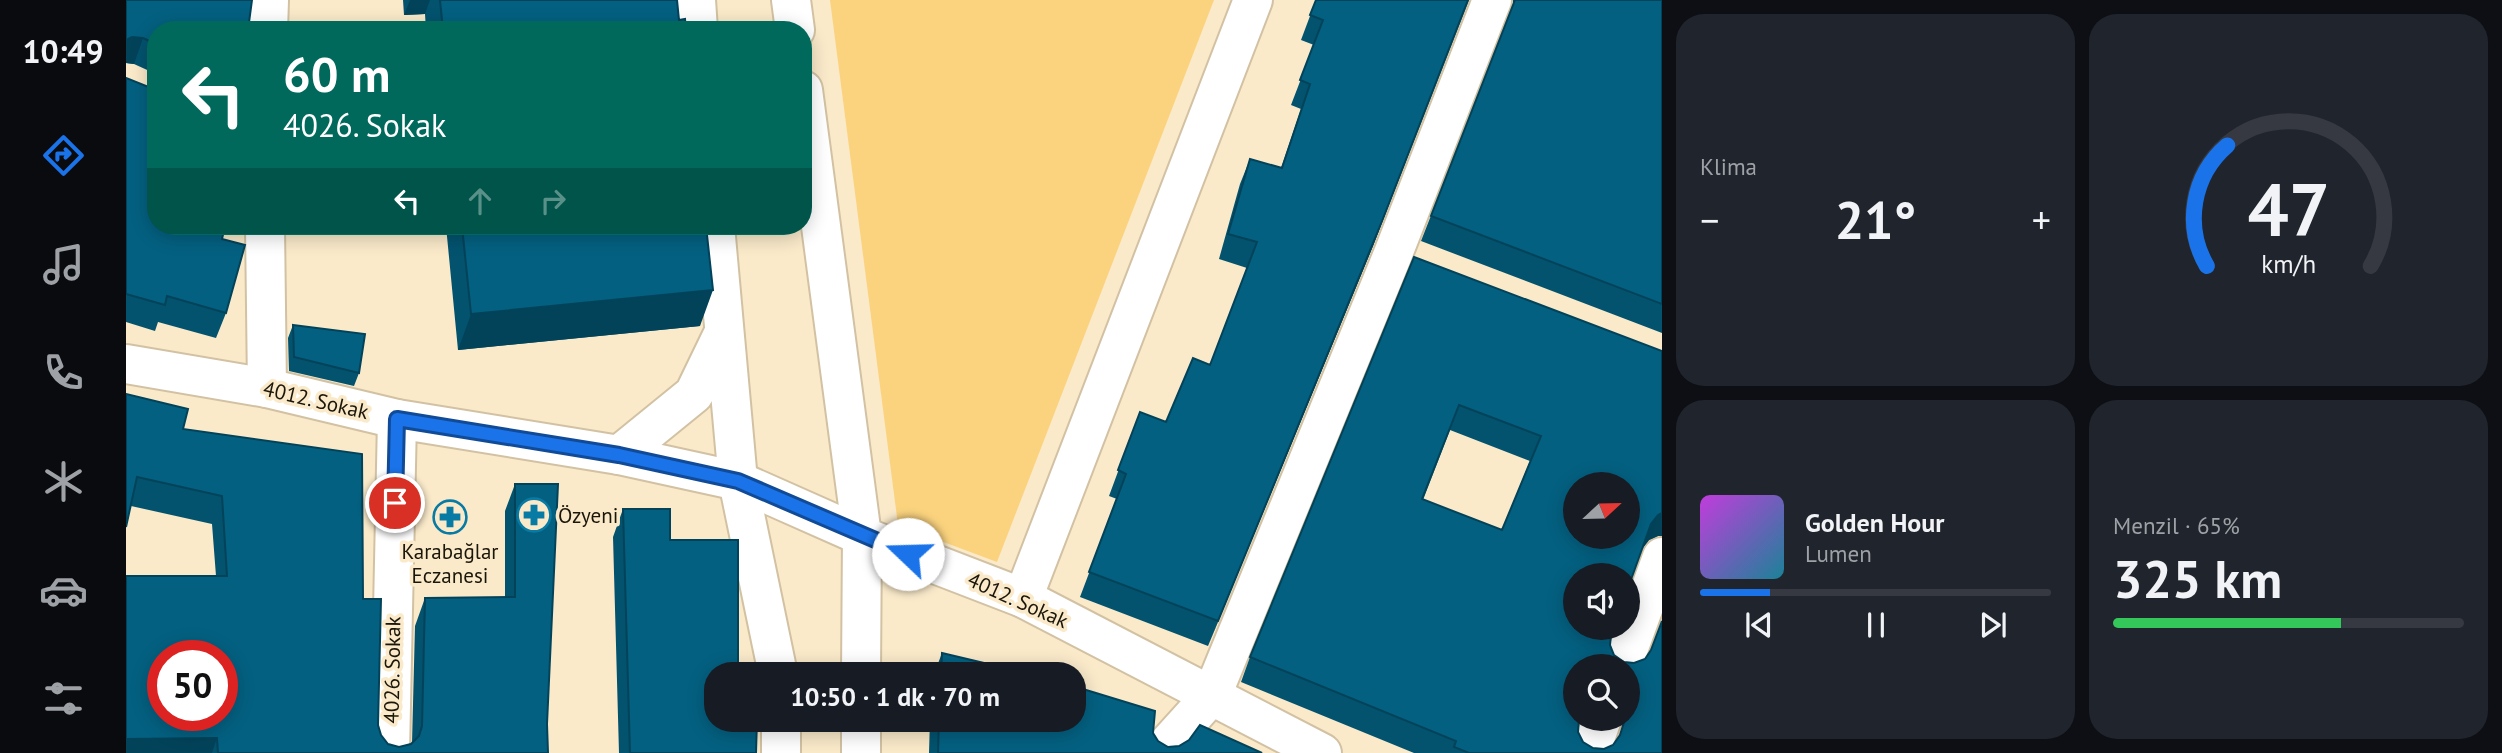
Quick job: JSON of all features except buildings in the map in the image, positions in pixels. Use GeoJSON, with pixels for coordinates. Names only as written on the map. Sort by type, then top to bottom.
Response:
{"type":"FeatureCollection","features":[{"type":"Feature","properties":{"kind":"main road"},"geometry":{"type":"LineString","coordinates":[[268,21],[269,0]]}},
{"type":"Feature","properties":{"kind":"main road"},"geometry":{"type":"LineString","coordinates":[[696,0],[697,21]]}},
{"type":"Feature","properties":{"kind":"main road"},"geometry":{"type":"LineString","coordinates":[[791,0],[794,21]]}},
{"type":"Feature","properties":{"kind":"main road"},"geometry":{"type":"LineString","coordinates":[[1023,598],[1253,0]]}},
{"type":"Feature","properties":{"kind":"main road"},"geometry":{"type":"LineString","coordinates":[[1163,753],[1164,748],[1212,695],[1393,254],[1492,0]]}},
{"type":"Feature","properties":{"kind":"main road"},"geometry":{"type":"LineString","coordinates":[[812,158],[862,536],[861,662]]}},
{"type":"Feature","properties":{"kind":"main road"},"geometry":{"type":"LineString","coordinates":[[265,235],[267,388]]}},
{"type":"Feature","properties":{"kind":"main road"},"geometry":{"type":"LineString","coordinates":[[716,235],[738,481],[776,662]]}},
{"type":"Feature","properties":{"kind":"main road"},"geometry":{"type":"LineString","coordinates":[[1393,254],[1431,269]]}},
{"type":"Feature","properties":{"kind":"main road"},"geometry":{"type":"LineString","coordinates":[[619,455],[694,394],[724,330]]}},
{"type":"Feature","properties":{"kind":"main road","name":"4012. Sokak"},"geometry":{"type":"LineString","coordinates":[[126,364],[267,388],[397,419],[619,455],[738,481],[862,536],[1023,598],[1322,753]]}},
{"type":"Feature","properties":{"kind":"main road","name":"4026. Sokak"},"geometry":{"type":"LineString","coordinates":[[390,753],[397,419]]}},
{"type":"Feature","properties":{"kind":"main road"},"geometry":{"type":"LineString","coordinates":[[1627,654],[1662,557]]}},
{"type":"Feature","properties":{"kind":"main road"},"geometry":{"type":"LineString","coordinates":[[1590,753],[1598,731]]}},
{"type":"Feature","properties":{"kind":"main road"},"geometry":{"type":"LineString","coordinates":[[780,753],[781,732]]}},
{"type":"Feature","properties":{"kind":"main road"},"geometry":{"type":"LineString","coordinates":[[861,732],[861,753]]}},
{"type":"Feature","properties":{"kind":"shaded area"},"geometry":{"type":"Polygon","coordinates":[[[830,0],[1214,0],[997,562],[898,525],[830,0]]]}},
{"type":"Feature","properties":{"kind":"place","name":"Özyeni"},"geometry":{"type":"Point","coordinates":[534,515]}},
{"type":"Feature","properties":{"kind":"place","name":"Karabağlar Eczanesi"},"geometry":{"type":"Point","coordinates":[450,517]}},
{"type":"Feature","properties":{"kind":"route"},"geometry":{"type":"LineString","coordinates":[[395,503],[397,419],[619,455],[738,481],[908,554]]}}]}
